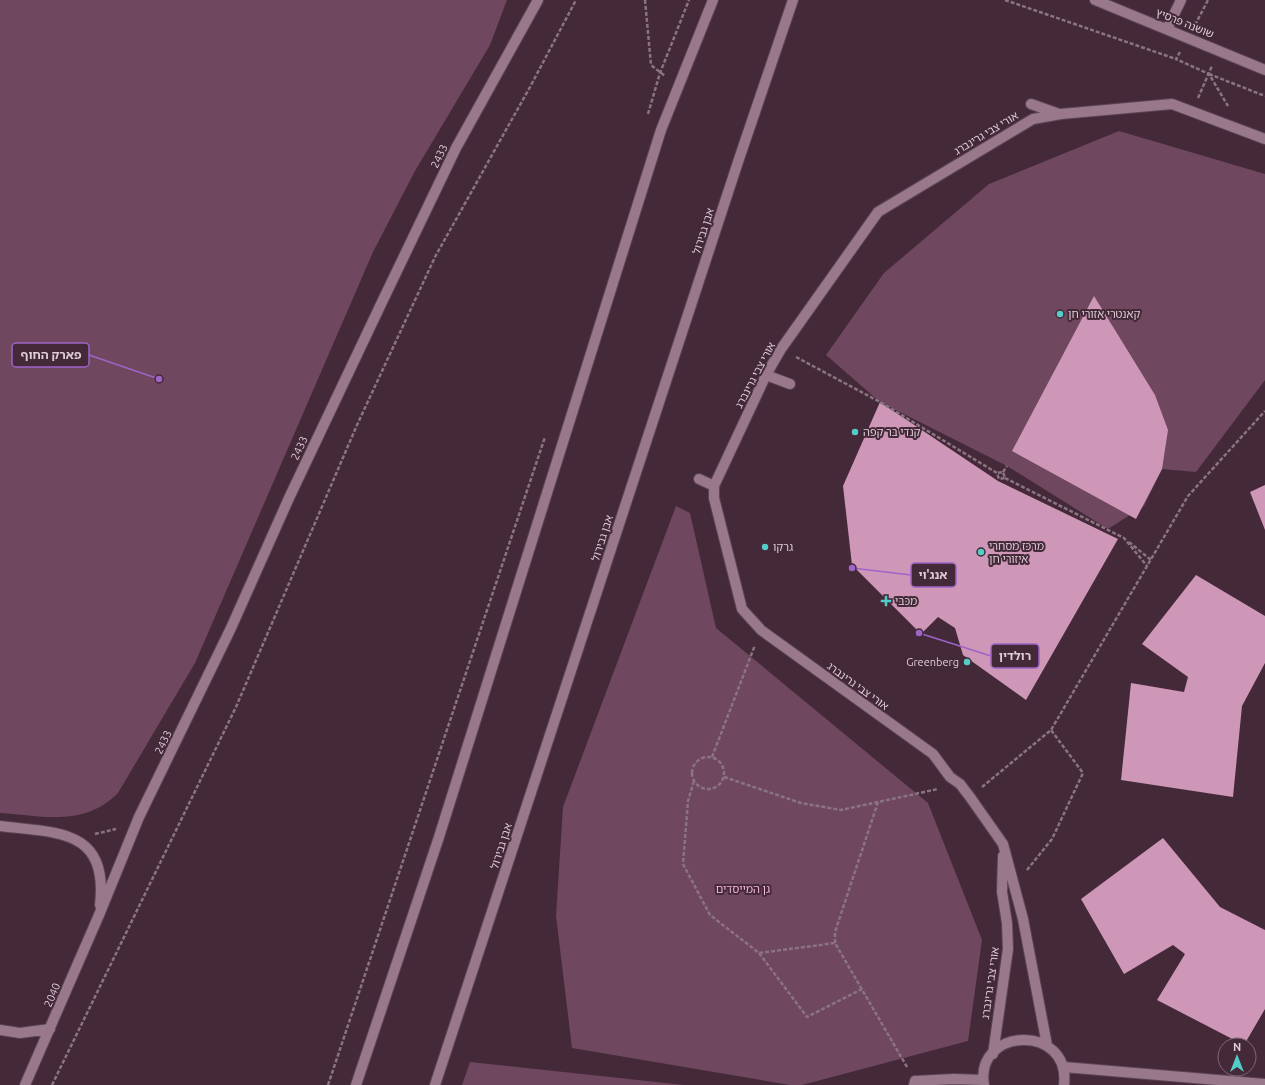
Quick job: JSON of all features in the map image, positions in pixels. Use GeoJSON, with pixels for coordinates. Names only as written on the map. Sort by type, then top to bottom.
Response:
{"type":"FeatureCollection","features":[{"type":"Feature","properties":{"kind":"street","name":"2433"},"geometry":{"type":"LineString","coordinates":[[99,915],[139,817],[231,628],[289,498],[453,155],[538,0]]}},
{"type":"Feature","properties":{"kind":"street"},"geometry":{"type":"LineString","coordinates":[[356,1085],[439,837],[661,130],[713,0]]}},
{"type":"Feature","properties":{"kind":"street","name":"אבן גבירול"},"geometry":{"type":"LineString","coordinates":[[435,1085],[730,185],[793,0]]}},
{"type":"Feature","properties":{"kind":"street","name":"שושנה פרסיץ"},"geometry":{"type":"LineString","coordinates":[[1095,0],[1265,70]]}},
{"type":"Feature","properties":{"kind":"street"},"geometry":{"type":"LineString","coordinates":[[1167,29],[1181,0]]}},
{"type":"Feature","properties":{"kind":"street"},"geometry":{"type":"LineString","coordinates":[[1031,104],[1061,114]]}},
{"type":"Feature","properties":{"kind":"street","name":"אורי צבי גרינברג"},"geometry":{"type":"LineString","coordinates":[[1046,1045],[1023,919],[1003,844],[960,784],[950,777],[933,754],[761,630],[742,609],[714,498],[714,486],[766,375],[781,349],[878,212],[1033,119],[1061,114],[1172,104],[1265,138]]}},
{"type":"Feature","properties":{"kind":"street"},"geometry":{"type":"LineString","coordinates":[[766,375],[790,384]]}},
{"type":"Feature","properties":{"kind":"street"},"geometry":{"type":"LineString","coordinates":[[699,479],[714,486]]}},
{"type":"Feature","properties":{"kind":"street"},"geometry":{"type":"LineString","coordinates":[[0,826],[64,834],[76,839],[85,846],[93,856],[101,882],[99,915]]}},
{"type":"Feature","properties":{"kind":"street","name":"אורי צבי גרינברג"},"geometry":{"type":"LineString","coordinates":[[984,1082],[988,1061],[993,1054],[1008,949],[1007,923],[1002,892],[1003,844]]}},
{"type":"Feature","properties":{"kind":"street","name":"2040"},"geometry":{"type":"LineString","coordinates":[[24,1085],[99,915]]}},
{"type":"Feature","properties":{"kind":"street"},"geometry":{"type":"LineString","coordinates":[[0,1030],[20,1033],[50,1029]]}},
{"type":"Feature","properties":{"kind":"street"},"geometry":{"type":"LineString","coordinates":[[993,1054],[1002,1046],[1012,1041],[1024,1039],[1036,1040],[1046,1045],[1057,1055],[1064,1068],[1064,1085]]}},
{"type":"Feature","properties":{"kind":"street"},"geometry":{"type":"LineString","coordinates":[[1064,1068],[1265,1084]]}},
{"type":"Feature","properties":{"kind":"street"},"geometry":{"type":"LineString","coordinates":[[915,1083],[984,1082]]}},
{"type":"Feature","properties":{"kind":"path"},"geometry":{"type":"LineString","coordinates":[[52,1085],[236,707],[358,425],[435,257],[576,0]]}},
{"type":"Feature","properties":{"kind":"path"},"geometry":{"type":"LineString","coordinates":[[645,0],[651,65],[678,87]]}},
{"type":"Feature","properties":{"kind":"path"},"geometry":{"type":"LineString","coordinates":[[646,118],[660,73],[689,0]]}},
{"type":"Feature","properties":{"kind":"path"},"geometry":{"type":"LineString","coordinates":[[1005,0],[1176,59]]}},
{"type":"Feature","properties":{"kind":"path"},"geometry":{"type":"LineString","coordinates":[[1192,112],[1218,50]]}},
{"type":"Feature","properties":{"kind":"path"},"geometry":{"type":"LineString","coordinates":[[1209,74],[1265,96]]}},
{"type":"Feature","properties":{"kind":"path"},"geometry":{"type":"LineString","coordinates":[[781,349],[880,402],[997,474],[998,480],[1005,478],[1124,538],[1151,560]]}},
{"type":"Feature","properties":{"kind":"path"},"geometry":{"type":"LineString","coordinates":[[970,797],[1051,730],[1188,496],[1265,411]]}},
{"type":"Feature","properties":{"kind":"path"},"geometry":{"type":"LineString","coordinates":[[328,1085],[547,431]]}},
{"type":"Feature","properties":{"kind":"path"},"geometry":{"type":"LineString","coordinates":[[997,474],[1003,472],[1007,466]]}},
{"type":"Feature","properties":{"kind":"path"},"geometry":{"type":"LineString","coordinates":[[1003,472],[1005,478]]}},
{"type":"Feature","properties":{"kind":"path"},"geometry":{"type":"LineString","coordinates":[[1124,538],[1147,566]]}},
{"type":"Feature","properties":{"kind":"path"},"geometry":{"type":"LineString","coordinates":[[712,757],[761,630]]}},
{"type":"Feature","properties":{"kind":"path"},"geometry":{"type":"LineString","coordinates":[[1014,886],[1052,839],[1083,773],[1051,730]]}},
{"type":"Feature","properties":{"kind":"path"},"geometry":{"type":"LineString","coordinates":[[708,756],[712,757],[720,761],[725,773],[720,785],[708,790],[696,785],[692,773],[696,761],[708,756]]}},
{"type":"Feature","properties":{"kind":"path"},"geometry":{"type":"LineString","coordinates":[[724,777],[801,803],[841,810],[960,784]]}},
{"type":"Feature","properties":{"kind":"path"},"geometry":{"type":"LineString","coordinates":[[694,781],[688,801],[683,864],[710,916],[759,953],[807,1017],[862,989]]}},
{"type":"Feature","properties":{"kind":"path"},"geometry":{"type":"LineString","coordinates":[[878,802],[835,932],[835,943],[915,1083]]}},
{"type":"Feature","properties":{"kind":"path"},"geometry":{"type":"LineString","coordinates":[[64,834],[80,835],[110,831],[139,817]]}},
{"type":"Feature","properties":{"kind":"path"},"geometry":{"type":"LineString","coordinates":[[759,953],[835,943]]}},
{"type":"Feature","properties":{"kind":"green space"},"geometry":{"type":"Polygon","coordinates":[[[0,0],[507,0],[490,45],[415,171],[373,252],[195,663],[118,793],[105,804],[92,811],[63,817],[0,813],[0,0]]]}},
{"type":"Feature","properties":{"kind":"green space","name":"קאנטרי אזורי חן"},"geometry":{"type":"Polygon","coordinates":[[[1119,131],[1265,174],[1265,380],[1196,472],[1162,469],[1144,506],[1108,529],[1007,466],[880,402],[826,355],[884,273],[989,184],[1119,131]]]}},
{"type":"Feature","properties":{"kind":"green space","name":"גן המייסדים"},"geometry":{"type":"Polygon","coordinates":[[[676,506],[690,513],[716,628],[928,803],[982,940],[968,1041],[802,1085],[790,1085],[572,1048],[556,916],[563,807],[676,506]]]}},
{"type":"Feature","properties":{"kind":"green space"},"geometry":{"type":"Polygon","coordinates":[[[470,1062],[684,1085],[462,1085],[470,1062]]]}},
{"type":"Feature","properties":{"kind":"building"},"geometry":{"type":"Polygon","coordinates":[[[1094,296],[1155,395],[1168,430],[1162,469],[1136,519],[1012,451],[1094,296]]]}},
{"type":"Feature","properties":{"kind":"building","name":"מרכז מסחרי איזורי חן"},"geometry":{"type":"Polygon","coordinates":[[[880,402],[998,481],[1118,539],[1026,700],[963,655],[955,628],[938,617],[921,634],[852,565],[843,486],[880,402]]]}},
{"type":"Feature","properties":{"kind":"building"},"geometry":{"type":"Polygon","coordinates":[[[1265,485],[1265,530],[1250,492],[1265,485]]]}},
{"type":"Feature","properties":{"kind":"building"},"geometry":{"type":"Polygon","coordinates":[[[1196,575],[1265,616],[1265,663],[1242,706],[1233,797],[1121,780],[1131,683],[1184,692],[1188,677],[1142,644],[1196,575]]]}},
{"type":"Feature","properties":{"kind":"building"},"geometry":{"type":"Polygon","coordinates":[[[1163,838],[1220,907],[1265,930],[1265,1009],[1249,1037],[1229,1037],[1157,1000],[1185,954],[1173,945],[1124,974],[1081,899],[1163,838]]]}},
{"type":"Feature","properties":{"kind":"place","name":"קאנטרי אזורי חן"},"geometry":{"type":"Point","coordinates":[1060,314]}},
{"type":"Feature","properties":{"kind":"place","name":"פארק החוף"},"geometry":{"type":"Point","coordinates":[159,379]}},
{"type":"Feature","properties":{"kind":"place","name":"קנדי בר קפה"},"geometry":{"type":"Point","coordinates":[855,432]}},
{"type":"Feature","properties":{"kind":"place","name":"גרקו"},"geometry":{"type":"Point","coordinates":[765,547]}},
{"type":"Feature","properties":{"kind":"place","name":"מרכז מסחרי איזורי חן"},"geometry":{"type":"Point","coordinates":[981,552]}},
{"type":"Feature","properties":{"kind":"place","name":"אנג'וי"},"geometry":{"type":"Point","coordinates":[852,568]}},
{"type":"Feature","properties":{"kind":"place","name":"מכבי"},"geometry":{"type":"Point","coordinates":[886,601]}},
{"type":"Feature","properties":{"kind":"place","name":"רולדין"},"geometry":{"type":"Point","coordinates":[919,633]}},
{"type":"Feature","properties":{"kind":"place","name":"Greenberg"},"geometry":{"type":"Point","coordinates":[967,662]}}]}
